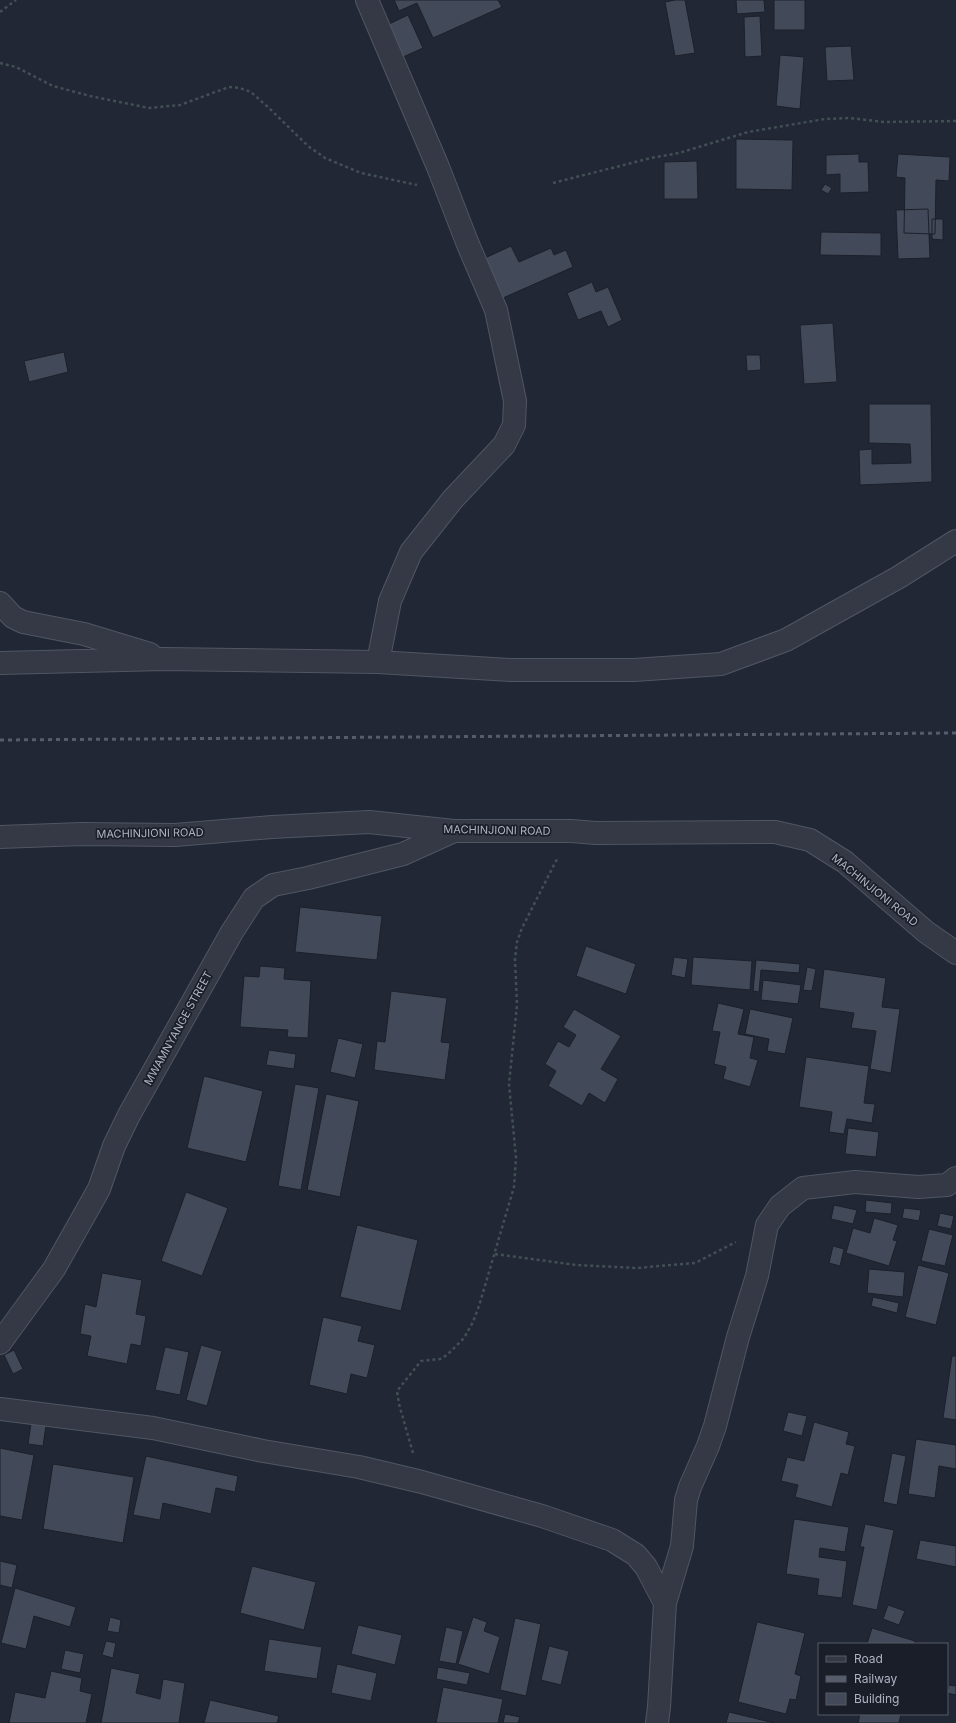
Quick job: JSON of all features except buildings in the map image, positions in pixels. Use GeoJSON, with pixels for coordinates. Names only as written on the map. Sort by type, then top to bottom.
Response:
{"type":"FeatureCollection","features":[{"type":"Feature","properties":{"kind":"street"},"geometry":{"type":"LineString","coordinates":[[366,0],[438,167],[496,310],[515,401],[514,425],[504,445],[453,500],[411,552],[390,601],[378,662]]}},
{"type":"Feature","properties":{"kind":"street"},"geometry":{"type":"LineString","coordinates":[[0,663],[164,659],[378,662],[511,670],[634,670],[720,664],[786,640],[899,577],[956,541]]}},
{"type":"Feature","properties":{"kind":"street"},"geometry":{"type":"LineString","coordinates":[[0,603],[13,617],[22,622],[91,636],[164,659]]}},
{"type":"Feature","properties":{"kind":"street","name":"MACHINJIONI ROAD"},"geometry":{"type":"LineString","coordinates":[[0,837],[82,834],[175,835],[272,827],[369,822],[454,831],[571,831],[596,833],[775,832],[810,840],[845,862],[926,932],[956,953]]}},
{"type":"Feature","properties":{"kind":"street","name":"MWAMNYANGE STREET"},"geometry":{"type":"LineString","coordinates":[[0,1343],[58,1262],[99,1189],[114,1146],[129,1115],[232,932],[254,898],[273,885],[308,878],[403,854],[454,831]]}},
{"type":"Feature","properties":{"kind":"street"},"geometry":{"type":"LineString","coordinates":[[657,1723],[660,1707],[665,1603],[682,1546],[686,1500],[715,1426],[738,1337],[757,1276],[767,1225],[780,1206],[803,1188],[855,1182],[918,1187],[947,1185],[956,1178]]}},
{"type":"Feature","properties":{"kind":"street"},"geometry":{"type":"LineString","coordinates":[[0,1409],[153,1428],[263,1451],[359,1467],[422,1482],[542,1516],[612,1540],[636,1555],[642,1561],[665,1603]]}},
{"type":"Feature","properties":{"kind":"path"},"geometry":{"type":"LineString","coordinates":[[0,12],[16,0]]}},
{"type":"Feature","properties":{"kind":"path"},"geometry":{"type":"LineString","coordinates":[[0,63],[16,67],[53,86],[90,96],[149,108],[180,105],[230,87],[240,88],[251,92],[308,146],[325,158],[361,173],[419,185],[451,201]]}},
{"type":"Feature","properties":{"kind":"path"},"geometry":{"type":"LineString","coordinates":[[553,183],[651,158],[679,154],[748,132],[825,119],[850,118],[884,122],[956,121]]}},
{"type":"Feature","properties":{"kind":"path"},"geometry":{"type":"LineString","coordinates":[[422,1482],[399,1404],[397,1391],[421,1361],[442,1358],[464,1338],[473,1322],[495,1254],[514,1187],[516,1158],[509,1084],[517,1005],[515,959],[517,942],[522,928],[571,831]]}},
{"type":"Feature","properties":{"kind":"path"},"geometry":{"type":"LineString","coordinates":[[495,1254],[576,1265],[637,1268],[695,1263],[767,1225]]}},
{"type":"Feature","properties":{"kind":"railway"},"geometry":{"type":"LineString","coordinates":[[0,740],[956,733]]}}]}
